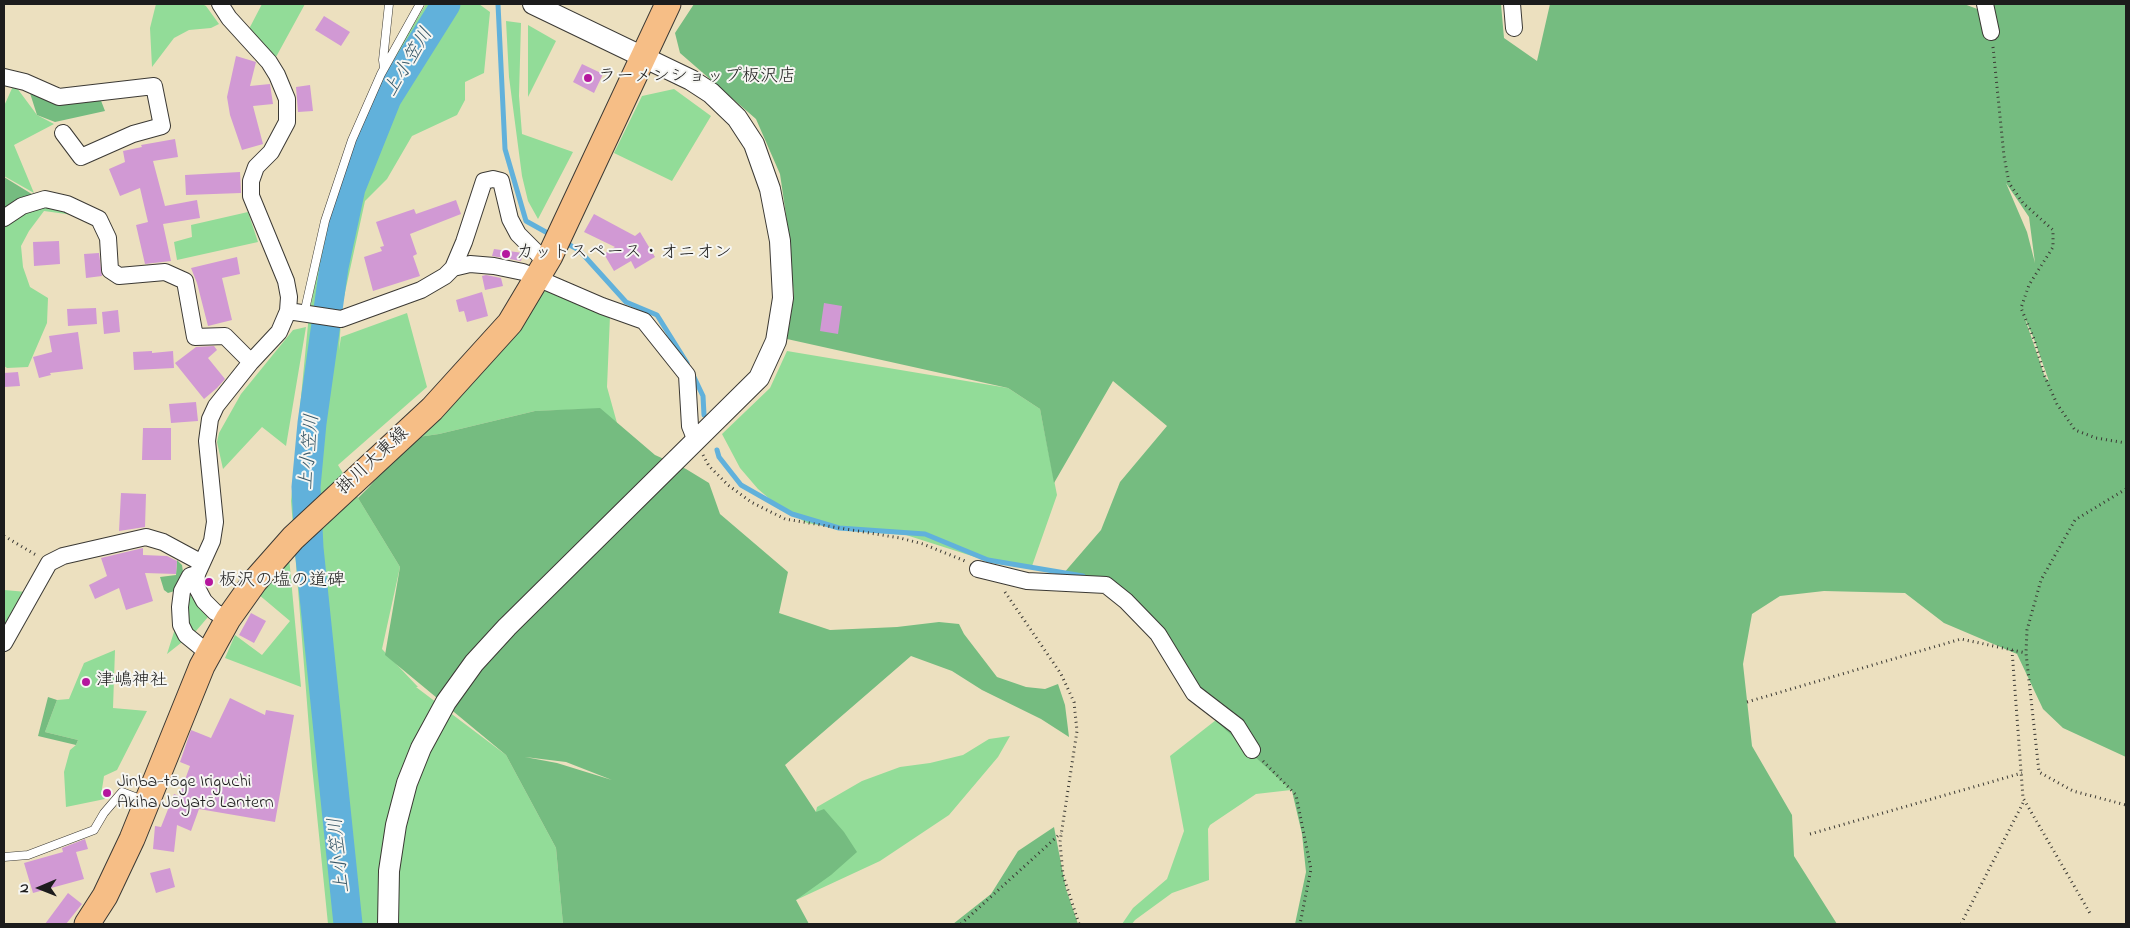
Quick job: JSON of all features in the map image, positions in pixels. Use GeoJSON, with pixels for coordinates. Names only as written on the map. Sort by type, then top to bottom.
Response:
{"type":"FeatureCollection","features":[{"type":"Feature","properties":{"kind":"main road","name":"掛川大東線"},"geometry":{"type":"LineString","coordinates":[[92,922],[148,802],[208,653],[228,619],[255,581],[293,538],[438,402],[510,323],[566,223],[642,56],[668,4]]}},
{"type":"Feature","properties":{"kind":"street"},"geometry":{"type":"LineString","coordinates":[[220,4],[229,18],[270,62],[287,99],[287,122],[271,152],[256,167],[251,181],[251,196],[286,281],[289,297],[300,313],[341,319],[421,290],[444,276],[453,268],[464,242],[484,181],[493,179],[500,181],[510,218],[518,234],[544,265],[602,306],[644,321],[687,375],[690,426],[696,441]]}},
{"type":"Feature","properties":{"kind":"street"},"geometry":{"type":"LineString","coordinates":[[388,924],[389,871],[396,825],[407,783],[421,748],[446,702],[474,662],[507,626],[759,378],[776,341],[783,298],[780,241],[770,189],[754,144],[737,118],[711,93],[691,80],[533,4]]}},
{"type":"Feature","properties":{"kind":"street"},"geometry":{"type":"LineString","coordinates":[[1512,4],[1514,28]]}},
{"type":"Feature","properties":{"kind":"street"},"geometry":{"type":"LineString","coordinates":[[1985,4],[1992,32]]}},
{"type":"Feature","properties":{"kind":"street"},"geometry":{"type":"LineString","coordinates":[[4,77],[24,82],[59,97],[154,86],[162,126],[133,134],[81,157],[62,133]]}},
{"type":"Feature","properties":{"kind":"street"},"geometry":{"type":"LineString","coordinates":[[4,218],[22,206],[45,200],[67,204],[99,219],[108,238],[110,270],[119,276],[166,272],[185,281],[195,336],[225,336],[251,362]]}},
{"type":"Feature","properties":{"kind":"street"},"geometry":{"type":"LineString","coordinates":[[453,268],[470,264],[494,266],[524,272],[544,265]]}},
{"type":"Feature","properties":{"kind":"street"},"geometry":{"type":"LineString","coordinates":[[228,619],[215,612],[204,601],[196,586],[199,568],[212,541],[215,522],[207,441],[210,419],[216,406],[251,362],[300,313]]}},
{"type":"Feature","properties":{"kind":"street"},"geometry":{"type":"LineString","coordinates":[[4,643],[50,563],[63,556],[146,537],[162,542],[199,568]]}},
{"type":"Feature","properties":{"kind":"street"},"geometry":{"type":"LineString","coordinates":[[199,568],[190,576],[182,591],[180,607],[181,625],[186,635],[208,653]]}},
{"type":"Feature","properties":{"kind":"street"},"geometry":{"type":"LineString","coordinates":[[978,569],[1027,580],[1106,585],[1126,601],[1158,634],[1194,693],[1237,726],[1252,750]]}},
{"type":"Feature","properties":{"kind":"lane"},"geometry":{"type":"LineString","coordinates":[[384,68],[383,60],[389,4]]}},
{"type":"Feature","properties":{"kind":"lane"},"geometry":{"type":"LineString","coordinates":[[300,313],[325,221],[352,140],[384,68],[420,4]]}},
{"type":"Feature","properties":{"kind":"lane"},"geometry":{"type":"LineString","coordinates":[[4,856],[28,855],[94,830],[104,813],[122,792],[148,802]]}},
{"type":"Feature","properties":{"kind":"path"},"geometry":{"type":"LineString","coordinates":[[1992,32],[2004,156],[2009,183],[2023,203],[2053,230],[2053,247],[2029,285],[2021,308],[2034,339],[2045,378],[2057,404],[2075,430],[2096,438],[2126,443]]}},
{"type":"Feature","properties":{"kind":"path"},"geometry":{"type":"LineString","coordinates":[[696,441],[709,466],[728,485],[752,502],[785,519],[900,538],[956,557],[972,564],[978,569]]}},
{"type":"Feature","properties":{"kind":"path"},"geometry":{"type":"LineString","coordinates":[[2126,488],[2075,520],[2041,580],[2027,630],[2026,653],[2039,772],[2073,791],[2126,805]]}},
{"type":"Feature","properties":{"kind":"path"},"geometry":{"type":"LineString","coordinates":[[4,536],[50,563]]}},
{"type":"Feature","properties":{"kind":"path"},"geometry":{"type":"LineString","coordinates":[[1004,590],[1061,674],[1074,702],[1077,731],[1060,842],[1063,875],[1079,924]]}},
{"type":"Feature","properties":{"kind":"path"},"geometry":{"type":"LineString","coordinates":[[1747,702],[1961,639],[2026,653]]}},
{"type":"Feature","properties":{"kind":"path"},"geometry":{"type":"LineString","coordinates":[[2012,650],[2024,801],[2091,915]]}},
{"type":"Feature","properties":{"kind":"path"},"geometry":{"type":"LineString","coordinates":[[1252,750],[1296,795],[1311,869],[1300,924]]}},
{"type":"Feature","properties":{"kind":"path"},"geometry":{"type":"LineString","coordinates":[[1810,834],[2022,773]]}},
{"type":"Feature","properties":{"kind":"path"},"geometry":{"type":"LineString","coordinates":[[1961,924],[2024,801]]}},
{"type":"Feature","properties":{"kind":"path"},"geometry":{"type":"LineString","coordinates":[[961,924],[1062,833]]}},
{"type":"Feature","properties":{"kind":"green space"},"geometry":{"type":"Polygon","coordinates":[[[156,4],[202,4],[206,6],[219,24],[211,28],[189,30],[174,38],[152,67],[150,28],[156,4]]]}},
{"type":"Feature","properties":{"kind":"green space"},"geometry":{"type":"Polygon","coordinates":[[[262,4],[305,4],[276,57],[249,29],[262,4]]]}},
{"type":"Feature","properties":{"kind":"green space"},"geometry":{"type":"Polygon","coordinates":[[[426,4],[479,4],[490,12],[484,73],[465,82],[465,100],[457,115],[412,136],[387,179],[365,201],[342,306],[339,350],[341,337],[407,313],[427,387],[338,465],[400,567],[382,649],[418,687],[416,687],[506,755],[556,848],[563,924],[328,924],[312,766],[291,501],[309,314],[324,240],[352,153],[401,45],[426,4]]]}},
{"type":"Feature","properties":{"kind":"green space"},"geometry":{"type":"Polygon","coordinates":[[[694,4],[1501,4],[1504,38],[1537,61],[1550,4],[1964,4],[1980,10],[1981,4],[2126,4],[2126,757],[2063,728],[2043,709],[2017,654],[1944,623],[1905,593],[1824,591],[1780,596],[1752,614],[1743,664],[1752,746],[1792,815],[1794,856],[1837,924],[1295,924],[1306,872],[1302,834],[1292,791],[1215,720],[1158,634],[1107,585],[1057,581],[1101,530],[1120,482],[1167,426],[1113,381],[1054,483],[1040,409],[1008,388],[787,339],[794,296],[780,174],[756,119],[680,53],[675,33],[694,4]],[[2006,183],[2027,232],[2035,263],[2029,217],[2006,183]],[[2024,316],[2045,377],[2049,381],[2034,339],[2024,316]]]}},
{"type":"Feature","properties":{"kind":"green space"},"geometry":{"type":"Polygon","coordinates":[[[506,21],[521,23],[519,96],[522,134],[573,152],[538,219],[528,201],[522,176],[509,77],[506,21]]]}},
{"type":"Feature","properties":{"kind":"green space"},"geometry":{"type":"Polygon","coordinates":[[[528,25],[556,41],[528,97],[528,25]]]}},
{"type":"Feature","properties":{"kind":"green space"},"geometry":{"type":"Polygon","coordinates":[[[14,84],[37,115],[54,124],[14,145],[34,193],[4,176],[4,106],[14,84]]]}},
{"type":"Feature","properties":{"kind":"green space"},"geometry":{"type":"Polygon","coordinates":[[[674,89],[711,116],[672,181],[614,153],[642,96],[674,89]]]}},
{"type":"Feature","properties":{"kind":"green space"},"geometry":{"type":"Polygon","coordinates":[[[29,90],[100,98],[105,111],[55,122],[37,115],[29,90]]]}},
{"type":"Feature","properties":{"kind":"green space"},"geometry":{"type":"Polygon","coordinates":[[[4,177],[35,196],[4,213],[4,177]]]}},
{"type":"Feature","properties":{"kind":"green space"},"geometry":{"type":"Polygon","coordinates":[[[45,199],[88,217],[44,211],[29,231],[21,246],[23,267],[30,287],[48,298],[47,323],[28,367],[7,368],[4,366],[4,218],[45,199]]]}},
{"type":"Feature","properties":{"kind":"green space"},"geometry":{"type":"Polygon","coordinates":[[[248,212],[258,242],[177,260],[174,242],[192,237],[191,225],[248,212]]]}},
{"type":"Feature","properties":{"kind":"green space"},"geometry":{"type":"Polygon","coordinates":[[[546,291],[610,316],[607,387],[617,423],[596,409],[535,411],[439,434],[411,438],[541,292],[546,291]]]}},
{"type":"Feature","properties":{"kind":"green space"},"geometry":{"type":"Polygon","coordinates":[[[306,327],[286,446],[262,427],[223,469],[217,442],[219,433],[241,394],[293,330],[306,327]]]}},
{"type":"Feature","properties":{"kind":"green space"},"geometry":{"type":"Polygon","coordinates":[[[787,351],[1008,388],[1040,409],[1057,495],[1032,566],[997,564],[906,535],[855,531],[807,523],[778,506],[758,489],[740,468],[722,434],[770,388],[787,351]]]}},
{"type":"Feature","properties":{"kind":"green space"},"geometry":{"type":"Polygon","coordinates":[[[600,408],[655,455],[686,469],[709,483],[720,514],[788,572],[779,613],[830,630],[897,627],[939,622],[959,624],[964,634],[997,677],[1026,687],[1045,689],[1058,684],[1065,705],[1069,737],[1041,719],[982,690],[952,671],[911,656],[785,765],[816,812],[824,809],[844,832],[857,852],[831,875],[796,900],[809,924],[563,924],[556,848],[506,755],[385,655],[400,567],[358,498],[411,438],[439,434],[535,411],[600,408]],[[525,757],[557,763],[612,780],[566,762],[525,757]]]}},
{"type":"Feature","properties":{"kind":"green space"},"geometry":{"type":"Polygon","coordinates":[[[289,557],[301,687],[225,658],[235,635],[262,655],[290,621],[258,594],[289,557]]]}},
{"type":"Feature","properties":{"kind":"green space"},"geometry":{"type":"Polygon","coordinates":[[[177,560],[182,565],[183,572],[178,590],[168,593],[164,590],[160,577],[176,575],[177,560]]]}},
{"type":"Feature","properties":{"kind":"green space"},"geometry":{"type":"Polygon","coordinates":[[[4,590],[27,592],[4,632],[4,590]]]}},
{"type":"Feature","properties":{"kind":"green space"},"geometry":{"type":"Polygon","coordinates":[[[187,591],[208,617],[196,631],[167,654],[187,591]]]}},
{"type":"Feature","properties":{"kind":"green space"},"geometry":{"type":"Polygon","coordinates":[[[115,650],[113,708],[147,711],[117,770],[104,776],[102,789],[105,799],[66,807],[64,772],[70,750],[76,745],[78,740],[45,732],[57,700],[69,699],[84,663],[115,650]]]}},
{"type":"Feature","properties":{"kind":"green space"},"geometry":{"type":"Polygon","coordinates":[[[48,697],[57,700],[45,732],[78,740],[76,745],[38,736],[48,697]]]}},
{"type":"Feature","properties":{"kind":"green space"},"geometry":{"type":"Polygon","coordinates":[[[1216,720],[1291,790],[1256,794],[1210,825],[1208,829],[1209,880],[1172,893],[1132,924],[1122,924],[1133,908],[1167,879],[1184,831],[1170,756],[1216,720]]]}},
{"type":"Feature","properties":{"kind":"green space"},"geometry":{"type":"Polygon","coordinates":[[[1010,736],[998,757],[949,815],[880,861],[796,900],[817,807],[862,781],[900,767],[930,763],[963,755],[989,739],[1010,736]]]}},
{"type":"Feature","properties":{"kind":"green space"},"geometry":{"type":"Polygon","coordinates":[[[1054,827],[1066,889],[1078,924],[953,924],[991,894],[1018,851],[1054,827]]]}},
{"type":"Feature","properties":{"kind":"building"},"geometry":{"type":"Polygon","coordinates":[[[324,16],[350,32],[341,46],[315,30],[324,16]]]}},
{"type":"Feature","properties":{"kind":"building"},"geometry":{"type":"Polygon","coordinates":[[[236,56],[256,62],[250,86],[270,84],[273,104],[253,106],[263,144],[242,150],[230,115],[227,97],[236,56]]]}},
{"type":"Feature","properties":{"kind":"building","name":"ラーメンショップ板沢店"},"geometry":{"type":"Polygon","coordinates":[[[582,64],[603,74],[594,93],[573,82],[582,64]]]}},
{"type":"Feature","properties":{"kind":"building"},"geometry":{"type":"Polygon","coordinates":[[[310,85],[313,111],[298,112],[296,87],[310,85]]]}},
{"type":"Feature","properties":{"kind":"building"},"geometry":{"type":"Polygon","coordinates":[[[175,139],[178,157],[153,161],[165,206],[197,200],[200,218],[163,224],[171,261],[145,264],[136,225],[148,222],[140,188],[120,196],[109,169],[125,162],[123,151],[142,147],[141,145],[175,139]]]}},
{"type":"Feature","properties":{"kind":"building"},"geometry":{"type":"Polygon","coordinates":[[[240,172],[241,193],[186,195],[185,175],[240,172]]]}},
{"type":"Feature","properties":{"kind":"building"},"geometry":{"type":"Polygon","coordinates":[[[456,200],[461,214],[410,234],[417,254],[413,256],[420,276],[373,291],[364,257],[382,251],[380,247],[384,246],[376,222],[414,209],[416,214],[456,200]]]}},
{"type":"Feature","properties":{"kind":"building"},"geometry":{"type":"Polygon","coordinates":[[[594,214],[635,236],[640,232],[655,257],[635,269],[631,261],[614,271],[604,254],[615,247],[584,232],[594,214]]]}},
{"type":"Feature","properties":{"kind":"building"},"geometry":{"type":"Polygon","coordinates":[[[59,241],[60,264],[34,266],[33,242],[59,241]]]}},
{"type":"Feature","properties":{"kind":"building"},"geometry":{"type":"Polygon","coordinates":[[[494,249],[523,253],[521,261],[492,256],[494,249]]]}},
{"type":"Feature","properties":{"kind":"building"},"geometry":{"type":"Polygon","coordinates":[[[99,253],[102,276],[86,278],[84,254],[99,253]]]}},
{"type":"Feature","properties":{"kind":"building"},"geometry":{"type":"Polygon","coordinates":[[[237,257],[240,274],[222,278],[232,320],[208,326],[197,283],[191,268],[237,257]]]}},
{"type":"Feature","properties":{"kind":"building"},"geometry":{"type":"Polygon","coordinates":[[[482,276],[501,278],[503,286],[485,290],[482,276]]]}},
{"type":"Feature","properties":{"kind":"building"},"geometry":{"type":"Polygon","coordinates":[[[482,292],[488,316],[467,322],[464,311],[459,312],[456,300],[482,292]]]}},
{"type":"Feature","properties":{"kind":"building"},"geometry":{"type":"Polygon","coordinates":[[[824,303],[842,306],[838,334],[820,331],[824,303]]]}},
{"type":"Feature","properties":{"kind":"building"},"geometry":{"type":"Polygon","coordinates":[[[96,308],[97,324],[68,326],[67,309],[96,308]]]}},
{"type":"Feature","properties":{"kind":"building"},"geometry":{"type":"Polygon","coordinates":[[[118,310],[120,332],[104,334],[102,312],[118,310]]]}},
{"type":"Feature","properties":{"kind":"building"},"geometry":{"type":"Polygon","coordinates":[[[78,332],[83,369],[50,373],[51,375],[39,378],[33,357],[52,352],[49,336],[78,332]]]}},
{"type":"Feature","properties":{"kind":"building"},"geometry":{"type":"Polygon","coordinates":[[[214,346],[217,350],[208,358],[225,379],[204,399],[175,363],[196,347],[214,346]]]}},
{"type":"Feature","properties":{"kind":"building"},"geometry":{"type":"Polygon","coordinates":[[[152,351],[152,353],[173,351],[174,368],[134,370],[133,352],[152,351]]]}},
{"type":"Feature","properties":{"kind":"building"},"geometry":{"type":"Polygon","coordinates":[[[18,372],[20,386],[4,387],[4,373],[18,372]]]}},
{"type":"Feature","properties":{"kind":"building"},"geometry":{"type":"Polygon","coordinates":[[[196,402],[198,421],[171,423],[169,404],[196,402]]]}},
{"type":"Feature","properties":{"kind":"building"},"geometry":{"type":"Polygon","coordinates":[[[143,428],[171,428],[171,460],[142,460],[143,428]]]}},
{"type":"Feature","properties":{"kind":"building"},"geometry":{"type":"Polygon","coordinates":[[[121,493],[146,494],[145,527],[119,531],[121,493]]]}},
{"type":"Feature","properties":{"kind":"building"},"geometry":{"type":"Polygon","coordinates":[[[143,548],[143,555],[167,556],[177,561],[176,574],[145,573],[153,601],[126,610],[119,588],[95,599],[89,585],[107,576],[101,558],[143,548]]]}},
{"type":"Feature","properties":{"kind":"building"},"geometry":{"type":"Polygon","coordinates":[[[251,613],[266,621],[254,643],[239,635],[251,613]]]}},
{"type":"Feature","properties":{"kind":"building"},"geometry":{"type":"Polygon","coordinates":[[[230,698],[265,715],[266,710],[294,715],[275,822],[199,809],[191,831],[177,825],[174,852],[153,849],[155,826],[161,827],[174,794],[179,796],[190,766],[180,762],[191,730],[211,738],[230,698]]]}},
{"type":"Feature","properties":{"kind":"building"},"geometry":{"type":"Polygon","coordinates":[[[85,839],[88,849],[76,852],[84,879],[33,893],[24,863],[63,852],[62,848],[85,839]]]}},
{"type":"Feature","properties":{"kind":"building"},"geometry":{"type":"Polygon","coordinates":[[[170,868],[175,887],[156,893],[150,873],[170,868]]]}},
{"type":"Feature","properties":{"kind":"building"},"geometry":{"type":"Polygon","coordinates":[[[68,893],[82,904],[66,924],[45,924],[68,893]]]}},
{"type":"Feature","properties":{"kind":"waterway","name":"上小笠川"},"geometry":{"type":"LineString","coordinates":[[348,924],[309,548],[306,487],[312,423],[334,267],[351,188],[387,98],[446,4]]}},
{"type":"Feature","properties":{"kind":"waterway"},"geometry":{"type":"LineString","coordinates":[[498,4],[505,149],[526,221],[553,236]]}},
{"type":"Feature","properties":{"kind":"waterway"},"geometry":{"type":"LineString","coordinates":[[564,242],[579,250],[626,302],[657,315],[687,363]]}},
{"type":"Feature","properties":{"kind":"waterway"},"geometry":{"type":"LineString","coordinates":[[693,375],[703,396],[704,415]]}},
{"type":"Feature","properties":{"kind":"waterway"},"geometry":{"type":"LineString","coordinates":[[717,450],[719,457],[741,485],[792,514],[839,528],[925,534],[988,560],[1083,576]]}},
{"type":"Feature","properties":{"kind":"place","name":"ラーメンショップ板沢店"},"geometry":{"type":"Point","coordinates":[588,78]}},
{"type":"Feature","properties":{"kind":"place","name":"カットスペース・オニオン"},"geometry":{"type":"Point","coordinates":[506,254]}},
{"type":"Feature","properties":{"kind":"place","name":"板沢の塩の道碑"},"geometry":{"type":"Point","coordinates":[209,582]}},
{"type":"Feature","properties":{"kind":"place","name":"津嶋神社"},"geometry":{"type":"Point","coordinates":[86,682]}},
{"type":"Feature","properties":{"kind":"place","name":"Jinba-tōge Iriguchi Akiha Jōyatō Lantern"},"geometry":{"type":"Point","coordinates":[107,793]}}]}
